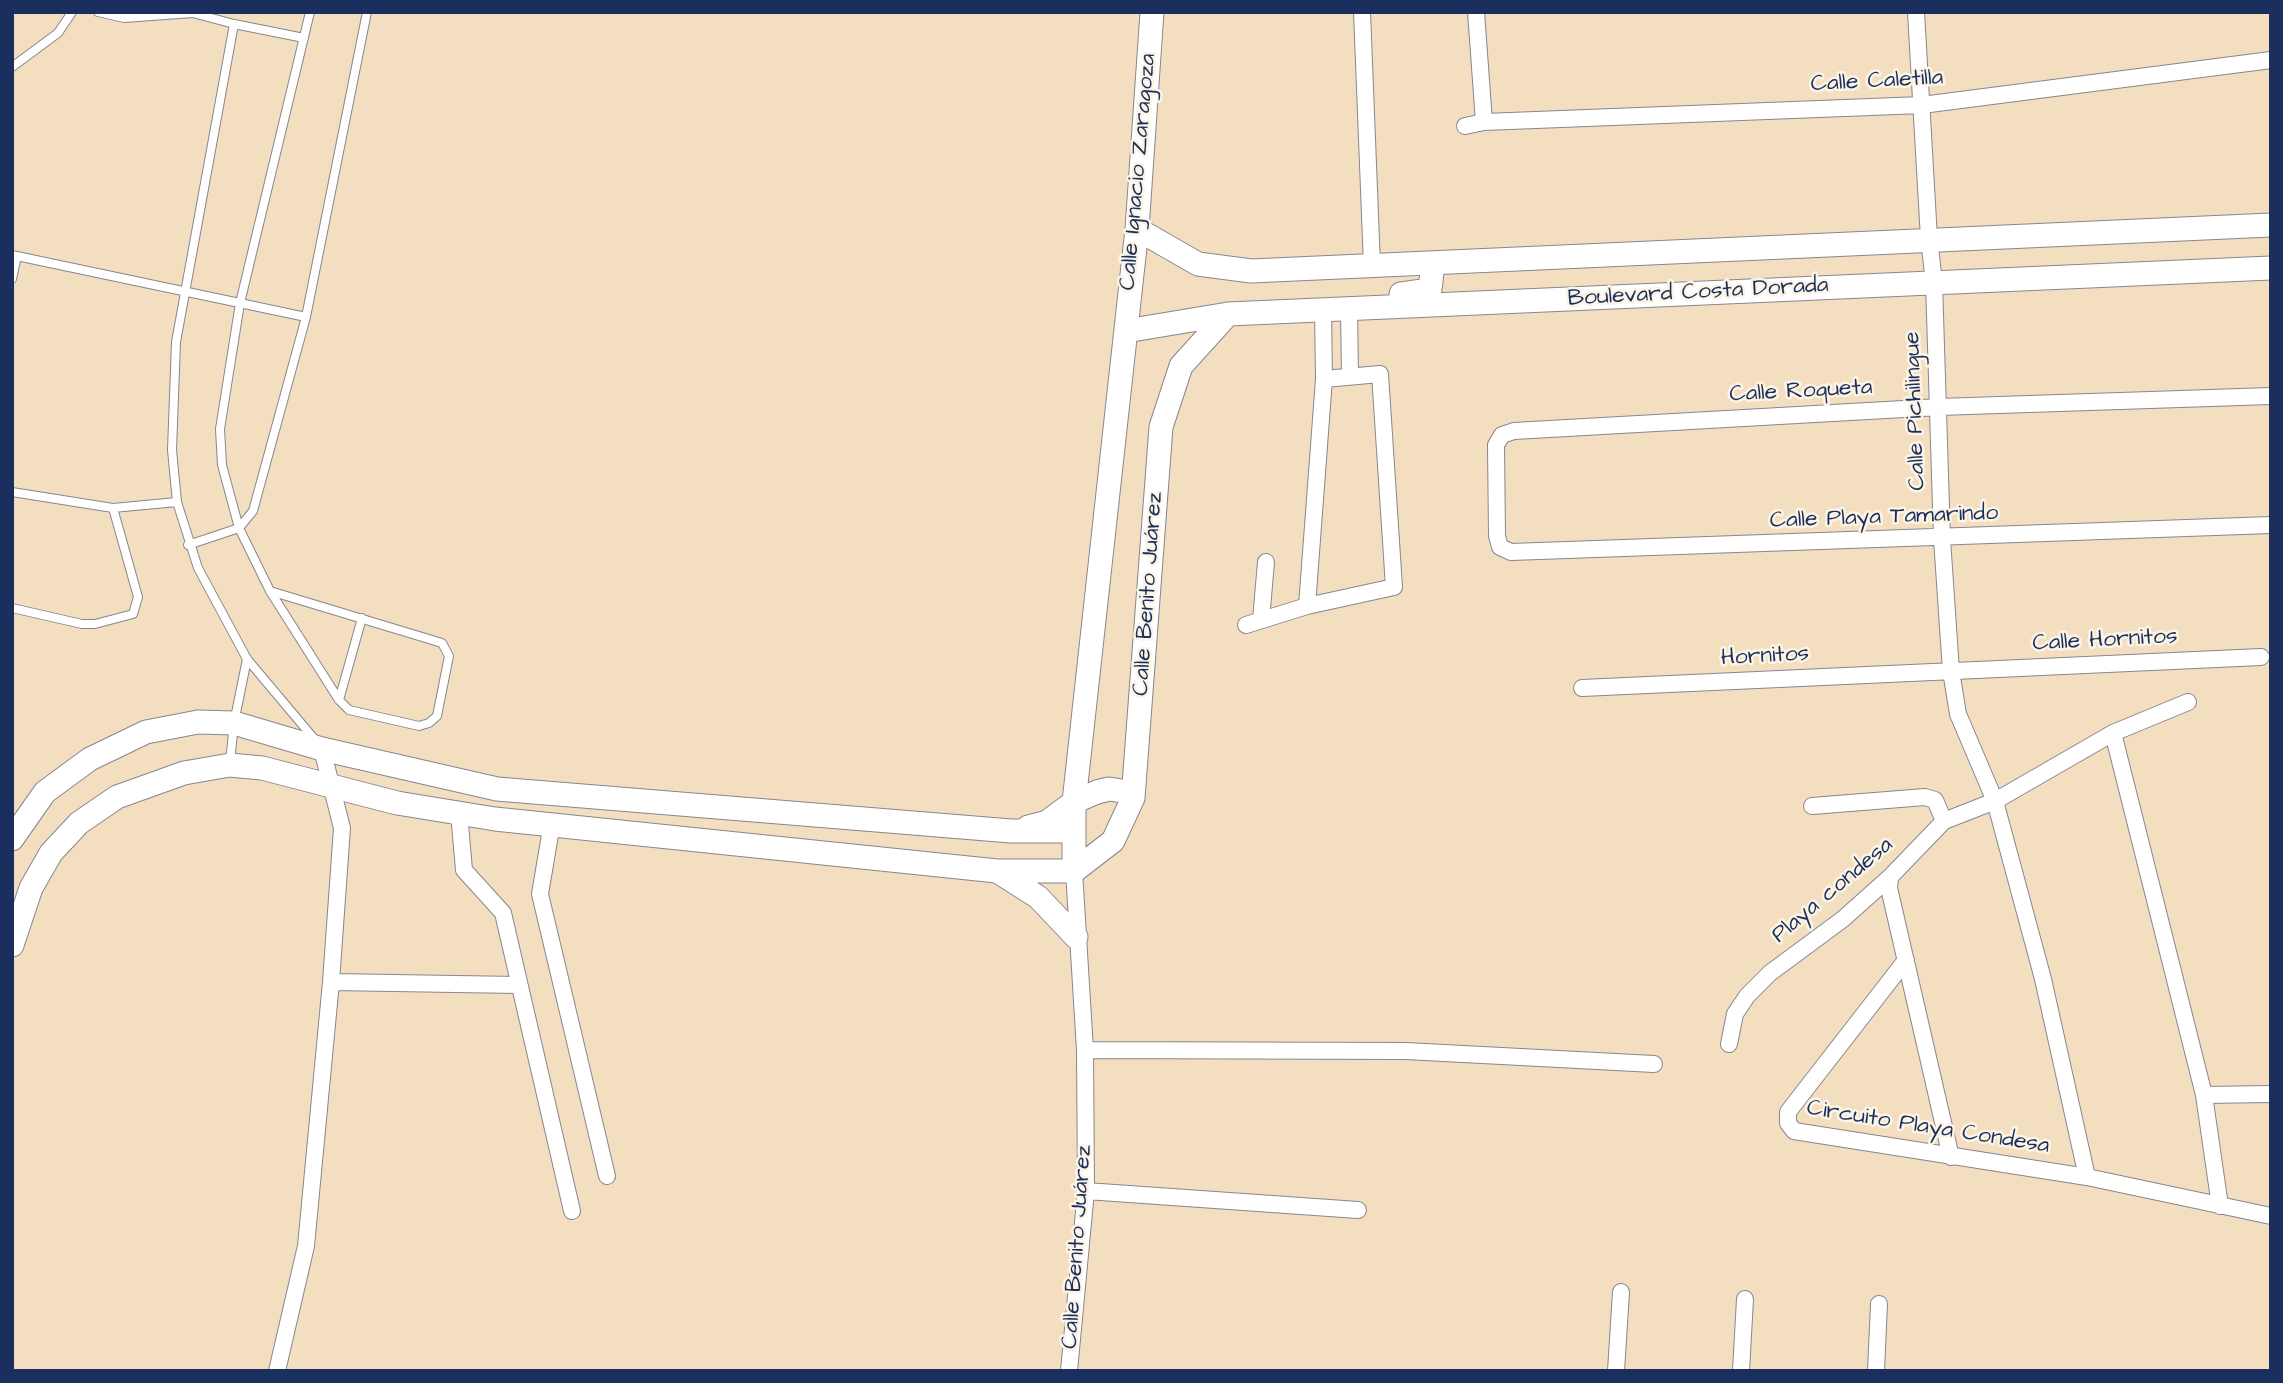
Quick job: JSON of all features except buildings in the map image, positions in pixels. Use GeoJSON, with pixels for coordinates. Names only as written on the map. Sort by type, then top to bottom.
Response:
{"type":"FeatureCollection","features":[{"type":"Feature","properties":{"kind":"main road","name":"Calle Ignacio Zaragoza"},"geometry":{"type":"LineString","coordinates":[[1126,331],[1137,229],[1152,12]]}},
{"type":"Feature","properties":{"kind":"main road","name":"Boulevard Costa Dorada"},"geometry":{"type":"LineString","coordinates":[[1137,229],[1198,264],[1251,271],[2271,225]]}},
{"type":"Feature","properties":{"kind":"main road"},"geometry":{"type":"LineString","coordinates":[[1375,308],[1388,295],[1430,290],[1433,263]]}},
{"type":"Feature","properties":{"kind":"main road","name":"Boulevard Costa Dorada"},"geometry":{"type":"LineString","coordinates":[[1126,331],[1228,314],[2271,268]]}},
{"type":"Feature","properties":{"kind":"main road","name":"Calle Benito Juárez"},"geometry":{"type":"LineString","coordinates":[[1074,871],[1113,841],[1133,798],[1161,427],[1181,366],[1228,314]]}},
{"type":"Feature","properties":{"kind":"main road","name":"Calle Benito Juárez"},"geometry":{"type":"LineString","coordinates":[[1074,871],[1074,802],[1126,331]]}},
{"type":"Feature","properties":{"kind":"main road"},"geometry":{"type":"LineString","coordinates":[[12,839],[46,792],[90,759],[146,732],[198,722],[234,723],[322,748],[497,789],[1012,831],[1073,831]]}},
{"type":"Feature","properties":{"kind":"main road"},"geometry":{"type":"LineString","coordinates":[[12,945],[31,888],[51,853],[79,823],[117,797],[184,773],[230,765],[262,768],[334,789],[495,819],[997,871],[1074,871]]}},
{"type":"Feature","properties":{"kind":"main road"},"geometry":{"type":"LineString","coordinates":[[1012,831],[1047,822],[1074,802],[1110,789],[1122,790],[1133,798]]}},
{"type":"Feature","properties":{"kind":"main road"},"geometry":{"type":"LineString","coordinates":[[621,831],[628,799]]}},
{"type":"Feature","properties":{"kind":"main road"},"geometry":{"type":"LineString","coordinates":[[997,871],[1038,897],[1076,937]]}},
{"type":"Feature","properties":{"kind":"street"},"geometry":{"type":"LineString","coordinates":[[1362,12],[1372,266]]}},
{"type":"Feature","properties":{"kind":"street"},"geometry":{"type":"LineString","coordinates":[[1476,12],[1484,122]]}},
{"type":"Feature","properties":{"kind":"street","name":"Calle Pichilingue"},"geometry":{"type":"LineString","coordinates":[[1916,12],[1929,239],[1934,282],[1942,539],[1951,671],[1958,714],[1996,801],[2043,979],[2087,1177]]}},
{"type":"Feature","properties":{"kind":"street","name":"Calle Caletilla"},"geometry":{"type":"LineString","coordinates":[[1465,126],[1484,122],[1923,105],[2271,60]]}},
{"type":"Feature","properties":{"kind":"street"},"geometry":{"type":"LineString","coordinates":[[1307,606],[1324,379],[1323,310]]}},
{"type":"Feature","properties":{"kind":"street"},"geometry":{"type":"LineString","coordinates":[[1349,310],[1350,376]]}},
{"type":"Feature","properties":{"kind":"street"},"geometry":{"type":"LineString","coordinates":[[1266,562],[1253,622],[1307,606],[1394,587],[1380,374],[1324,379]]}},
{"type":"Feature","properties":{"kind":"street","name":"Calle Roqueta"},"geometry":{"type":"LineString","coordinates":[[1500,547],[1497,536],[1496,446],[1502,435],[1514,431],[1939,407],[2271,396]]}},
{"type":"Feature","properties":{"kind":"street","name":"Calle Playa Tamarindo"},"geometry":{"type":"LineString","coordinates":[[1500,547],[1511,552],[1942,539],[2271,525]]}},
{"type":"Feature","properties":{"kind":"street","name":"Calle Hornitos"},"geometry":{"type":"LineString","coordinates":[[1951,671],[2261,657]]}},
{"type":"Feature","properties":{"kind":"street","name":"Hornitos"},"geometry":{"type":"LineString","coordinates":[[1582,688],[1951,671]]}},
{"type":"Feature","properties":{"kind":"street"},"geometry":{"type":"LineString","coordinates":[[1996,801],[2113,733],[2188,702]]}},
{"type":"Feature","properties":{"kind":"street"},"geometry":{"type":"LineString","coordinates":[[2113,733],[2204,1095],[2220,1206]]}},
{"type":"Feature","properties":{"kind":"street"},"geometry":{"type":"LineString","coordinates":[[277,1371],[306,1246],[331,982],[342,828],[322,748]]}},
{"type":"Feature","properties":{"kind":"street"},"geometry":{"type":"LineString","coordinates":[[1812,806],[1925,797],[1935,800],[1944,821]]}},
{"type":"Feature","properties":{"kind":"street","name":"Playa condesa"},"geometry":{"type":"LineString","coordinates":[[1728,1044],[1735,1014],[1747,996],[1770,973],[1843,919],[1891,877],[1944,821],[1996,801]]}},
{"type":"Feature","properties":{"kind":"street"},"geometry":{"type":"LineString","coordinates":[[459,813],[464,870],[503,913],[572,1211]]}},
{"type":"Feature","properties":{"kind":"street"},"geometry":{"type":"LineString","coordinates":[[545,823],[540,894],[607,1176]]}},
{"type":"Feature","properties":{"kind":"street","name":"Calle Benito Juárez"},"geometry":{"type":"LineString","coordinates":[[1069,1371],[1086,1191],[1084,1050],[1074,871]]}},
{"type":"Feature","properties":{"kind":"street"},"geometry":{"type":"LineString","coordinates":[[1891,877],[1889,888],[1951,1157]]}},
{"type":"Feature","properties":{"kind":"street","name":"Circuito Playa Condesa"},"geometry":{"type":"LineString","coordinates":[[1906,960],[1788,1112],[1788,1123],[1794,1131],[2087,1177],[2271,1216]]}},
{"type":"Feature","properties":{"kind":"street"},"geometry":{"type":"LineString","coordinates":[[331,982],[518,985]]}},
{"type":"Feature","properties":{"kind":"street"},"geometry":{"type":"LineString","coordinates":[[1084,1050],[1406,1051],[1654,1064]]}},
{"type":"Feature","properties":{"kind":"street"},"geometry":{"type":"LineString","coordinates":[[2204,1095],[2271,1094]]}},
{"type":"Feature","properties":{"kind":"street"},"geometry":{"type":"LineString","coordinates":[[1086,1191],[1359,1210]]}},
{"type":"Feature","properties":{"kind":"street"},"geometry":{"type":"LineString","coordinates":[[1616,1371],[1621,1292]]}},
{"type":"Feature","properties":{"kind":"street"},"geometry":{"type":"LineString","coordinates":[[1741,1371],[1745,1299]]}},
{"type":"Feature","properties":{"kind":"street"},"geometry":{"type":"LineString","coordinates":[[1876,1371],[1879,1304]]}},
{"type":"Feature","properties":{"kind":"lane"},"geometry":{"type":"LineString","coordinates":[[12,67],[58,33],[72,12]]}},
{"type":"Feature","properties":{"kind":"lane"},"geometry":{"type":"LineString","coordinates":[[98,12],[124,18],[193,13],[304,37]]}},
{"type":"Feature","properties":{"kind":"lane"},"geometry":{"type":"LineString","coordinates":[[270,591],[442,643],[449,656],[437,716],[429,723],[419,726],[349,709],[339,700],[270,591],[239,528],[222,466],[220,429],[240,303],[310,12]]}},
{"type":"Feature","properties":{"kind":"lane"},"geometry":{"type":"LineString","coordinates":[[188,545],[239,528],[253,511],[306,317],[368,12]]}},
{"type":"Feature","properties":{"kind":"lane"},"geometry":{"type":"LineString","coordinates":[[234,24],[176,342],[172,450],[177,502],[188,545],[198,568],[247,659],[322,748]]}},
{"type":"Feature","properties":{"kind":"lane"},"geometry":{"type":"LineString","coordinates":[[12,279],[15,255],[306,317]]}},
{"type":"Feature","properties":{"kind":"lane"},"geometry":{"type":"LineString","coordinates":[[12,492],[113,508],[177,502]]}},
{"type":"Feature","properties":{"kind":"lane"},"geometry":{"type":"LineString","coordinates":[[12,608],[82,624],[95,624],[133,614],[138,597],[113,508]]}},
{"type":"Feature","properties":{"kind":"lane"},"geometry":{"type":"LineString","coordinates":[[339,700],[362,618]]}},
{"type":"Feature","properties":{"kind":"lane"},"geometry":{"type":"LineString","coordinates":[[230,765],[234,723],[247,659]]}}]}
